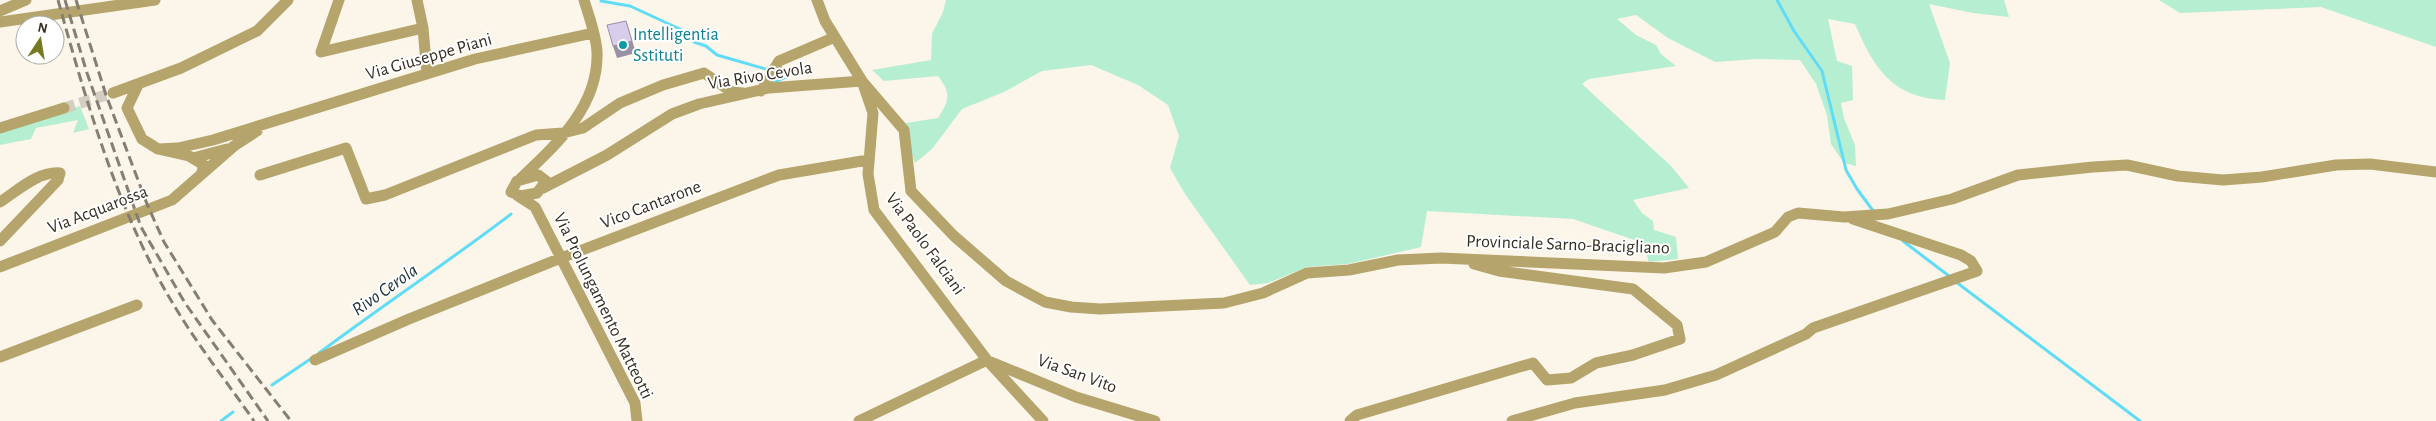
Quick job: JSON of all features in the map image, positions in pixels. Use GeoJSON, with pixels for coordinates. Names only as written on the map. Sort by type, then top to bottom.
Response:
{"type":"FeatureCollection","features":[{"type":"Feature","properties":{"kind":"street"},"geometry":{"type":"LineString","coordinates":[[0,11],[26,0]]}},
{"type":"Feature","properties":{"kind":"street"},"geometry":{"type":"LineString","coordinates":[[0,22],[119,2],[155,0]]}},
{"type":"Feature","properties":{"kind":"street"},"geometry":{"type":"LineString","coordinates":[[113,93],[180,68],[257,30],[288,0]]}},
{"type":"Feature","properties":{"kind":"street"},"geometry":{"type":"LineString","coordinates":[[339,0],[320,52],[423,28]]}},
{"type":"Feature","properties":{"kind":"street"},"geometry":{"type":"LineString","coordinates":[[417,0],[423,28],[427,74]]}},
{"type":"Feature","properties":{"kind":"street"},"geometry":{"type":"LineString","coordinates":[[538,172],[563,133],[580,116],[596,78],[597,54],[584,0]]}},
{"type":"Feature","properties":{"kind":"street"},"geometry":{"type":"LineString","coordinates":[[817,0],[826,21],[862,81]]}},
{"type":"Feature","properties":{"kind":"street","name":"Via Giuseppe Piani"},"geometry":{"type":"LineString","coordinates":[[276,121],[475,59],[593,33]]}},
{"type":"Feature","properties":{"kind":"street"},"geometry":{"type":"LineString","coordinates":[[761,91],[780,61],[835,36]]}},
{"type":"Feature","properties":{"kind":"street"},"geometry":{"type":"LineString","coordinates":[[260,175],[346,148],[366,199],[385,195],[536,135],[563,133],[583,128],[620,103],[662,85],[704,73],[732,92],[743,93]]}},
{"type":"Feature","properties":{"kind":"street","name":"Via Rivo Cevola"},"geometry":{"type":"LineString","coordinates":[[541,190],[564,179],[677,112],[699,104],[743,93],[837,81],[862,81]]}},
{"type":"Feature","properties":{"kind":"street","name":"Via Paolo Falciani"},"geometry":{"type":"LineString","coordinates":[[862,81],[873,111],[867,192],[874,210],[987,360],[1043,421]]}},
{"type":"Feature","properties":{"kind":"street","name":"Provinciale Sarno-Bracigliano"},"geometry":{"type":"LineString","coordinates":[[862,81],[904,130],[911,191],[954,236],[1006,281],[1045,302],[1070,307],[1100,309],[1224,303],[1263,293],[1307,273],[1349,270],[1398,260],[1456,258],[1664,268],[1706,262],[1774,232],[1788,217],[1798,213],[1844,216],[1876,215],[1952,199],[2018,175],[2093,167],[2127,165],[2178,176],[2223,180],[2262,177],[2336,165],[2370,164],[2436,172]]}},
{"type":"Feature","properties":{"kind":"street"},"geometry":{"type":"LineString","coordinates":[[138,85],[127,108],[142,140],[158,149],[192,158],[204,165],[201,175]]}},
{"type":"Feature","properties":{"kind":"street"},"geometry":{"type":"LineString","coordinates":[[0,128],[64,108]]}},
{"type":"Feature","properties":{"kind":"street"},"geometry":{"type":"LineString","coordinates":[[158,149],[178,148],[213,140],[276,121]]}},
{"type":"Feature","properties":{"kind":"street"},"geometry":{"type":"LineString","coordinates":[[192,158],[230,148],[276,121]]}},
{"type":"Feature","properties":{"kind":"street"},"geometry":{"type":"LineString","coordinates":[[192,158],[213,140]]}},
{"type":"Feature","properties":{"kind":"street","name":"Via Acquarossa"},"geometry":{"type":"LineString","coordinates":[[0,266],[172,200],[196,183],[201,175],[230,148]]}},
{"type":"Feature","properties":{"kind":"street","name":"Vico Cantarone"},"geometry":{"type":"LineString","coordinates":[[315,360],[409,319],[561,258],[779,175],[868,160]]}},
{"type":"Feature","properties":{"kind":"street"},"geometry":{"type":"LineString","coordinates":[[0,202],[40,176],[58,171],[60,175],[58,180],[0,241]]}},
{"type":"Feature","properties":{"kind":"street"},"geometry":{"type":"LineString","coordinates":[[541,190],[528,196],[518,196],[514,194],[511,188],[521,178],[538,172],[564,179]]}},
{"type":"Feature","properties":{"kind":"street","name":"Via Prolungamento Matteotti"},"geometry":{"type":"LineString","coordinates":[[535,207],[546,181],[538,172]]}},
{"type":"Feature","properties":{"kind":"street","name":"Via Prolungamento Matteotti"},"geometry":{"type":"LineString","coordinates":[[518,196],[535,207],[635,402],[637,421]]}},
{"type":"Feature","properties":{"kind":"street"},"geometry":{"type":"LineString","coordinates":[[1512,421],[1574,403],[1666,390],[1716,375],[1806,334],[1813,328],[1977,272],[1971,261],[1961,255],[1844,216]]}},
{"type":"Feature","properties":{"kind":"street"},"geometry":{"type":"LineString","coordinates":[[1350,421],[1357,415],[1533,363],[1548,380],[1571,378],[1596,363],[1633,355],[1680,339],[1677,325],[1633,289],[1499,271],[1456,258]]}},
{"type":"Feature","properties":{"kind":"street"},"geometry":{"type":"LineString","coordinates":[[0,357],[136,305]]}},
{"type":"Feature","properties":{"kind":"street"},"geometry":{"type":"LineString","coordinates":[[859,421],[987,360]]}},
{"type":"Feature","properties":{"kind":"street","name":"Via San Vito"},"geometry":{"type":"LineString","coordinates":[[987,360],[1076,396],[1155,421]]}},
{"type":"Feature","properties":{"kind":"green space"},"geometry":{"type":"Polygon","coordinates":[[[946,0],[2004,0],[2009,17],[1973,13],[1929,4],[1950,63],[1945,100],[1927,98],[1898,87],[1878,67],[1855,24],[1828,19],[1837,61],[1852,66],[1853,100],[1841,103],[1844,118],[1855,145],[1856,166],[1844,163],[1831,144],[1827,115],[1816,84],[1800,60],[1757,59],[1715,62],[1668,38],[1636,15],[1617,19],[1636,35],[1656,45],[1661,54],[1676,66],[1589,79],[1582,84],[1671,166],[1689,188],[1633,200],[1642,213],[1653,221],[1654,230],[1676,237],[1678,259],[1649,262],[1643,243],[1573,219],[1427,211],[1421,247],[1348,264],[1307,267],[1268,283],[1250,285],[1185,194],[1170,168],[1179,136],[1168,105],[1138,85],[1091,65],[1042,71],[1004,92],[962,109],[932,149],[915,163],[908,144],[906,123],[938,118],[947,102],[945,88],[938,76],[884,81],[872,70],[931,60],[932,34],[943,12],[946,0]]]}},
{"type":"Feature","properties":{"kind":"green space"},"geometry":{"type":"Polygon","coordinates":[[[2159,0],[2436,0],[2436,47],[2321,7],[2180,13],[2159,0]]]}},
{"type":"Feature","properties":{"kind":"green space"},"geometry":{"type":"Polygon","coordinates":[[[80,106],[89,129],[73,133],[78,120],[36,128],[31,139],[0,145],[0,131],[80,106]]]}},
{"type":"Feature","properties":{"kind":"building"},"geometry":{"type":"Polygon","coordinates":[[[626,21],[632,41],[613,46],[607,25],[626,21]]]}},
{"type":"Feature","properties":{"kind":"waterway"},"geometry":{"type":"LineString","coordinates":[[1777,0],[1794,31],[1822,71],[1846,170],[1874,212]]}},
{"type":"Feature","properties":{"kind":"waterway"},"geometry":{"type":"LineString","coordinates":[[601,1],[630,6],[682,30],[694,42],[706,46],[717,55],[769,70]]}},
{"type":"Feature","properties":{"kind":"waterway","name":"Rivo Cerola"},"geometry":{"type":"LineString","coordinates":[[774,82],[786,77]]}},
{"type":"Feature","properties":{"kind":"waterway","name":"Rivo Cerola"},"geometry":{"type":"LineString","coordinates":[[319,353],[511,214]]}},
{"type":"Feature","properties":{"kind":"waterway"},"geometry":{"type":"LineString","coordinates":[[1903,241],[1949,276]]}},
{"type":"Feature","properties":{"kind":"waterway"},"geometry":{"type":"LineString","coordinates":[[1956,282],[2140,421]]}},
{"type":"Feature","properties":{"kind":"waterway","name":"Rivo Cerola"},"geometry":{"type":"LineString","coordinates":[[272,385],[312,358]]}},
{"type":"Feature","properties":{"kind":"waterway","name":"Rivo Cerola"},"geometry":{"type":"LineString","coordinates":[[221,421],[233,412]]}},
{"type":"Feature","properties":{"kind":"tunnel"},"geometry":{"type":"LineString","coordinates":[[64,108],[113,93]]}},
{"type":"Feature","properties":{"kind":"railway"},"geometry":{"type":"LineString","coordinates":[[58,0],[92,116],[135,231],[181,317],[254,421]]}},
{"type":"Feature","properties":{"kind":"railway"},"geometry":{"type":"LineString","coordinates":[[65,0],[87,73],[141,227],[185,303],[268,421]]}},
{"type":"Feature","properties":{"kind":"railway"},"geometry":{"type":"LineString","coordinates":[[76,0],[106,95],[147,204],[164,242],[212,320],[291,421]]}},
{"type":"Feature","properties":{"kind":"place","name":"Intelligentia Sstituti"},"geometry":{"type":"Point","coordinates":[623,45]}}]}
